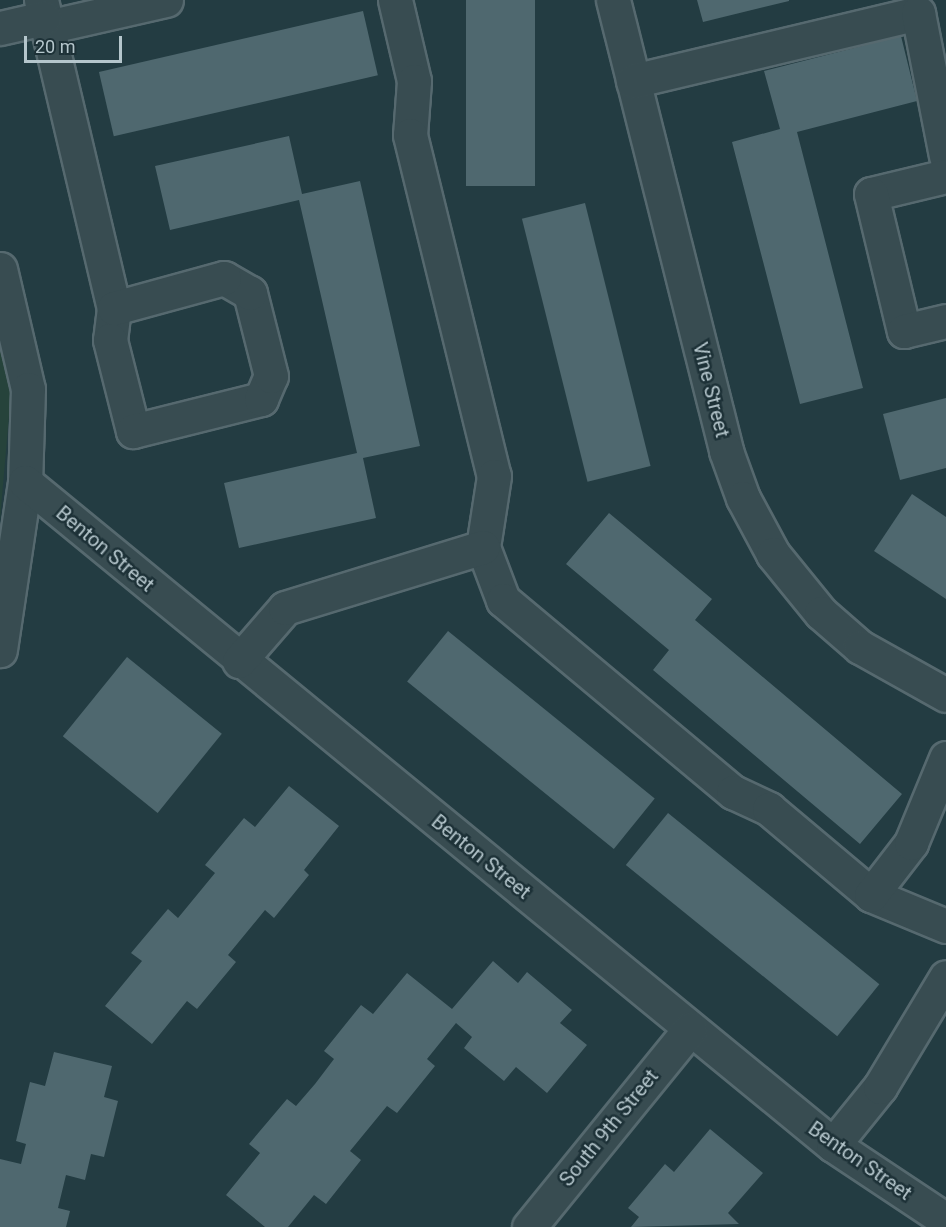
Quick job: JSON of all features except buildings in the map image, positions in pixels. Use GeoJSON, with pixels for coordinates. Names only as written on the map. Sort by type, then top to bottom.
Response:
{"type":"FeatureCollection","features":[{"type":"Feature","properties":{"kind":"street"},"geometry":{"type":"LineString","coordinates":[[0,28],[44,15],[166,0]]}},
{"type":"Feature","properties":{"kind":"street"},"geometry":{"type":"LineString","coordinates":[[395,0],[414,81],[410,135],[494,476],[483,547],[503,600],[733,792],[769,808],[871,895],[946,926]]}},
{"type":"Feature","properties":{"kind":"street","name":"Vine Street"},"geometry":{"type":"LineString","coordinates":[[613,0],[726,451],[743,498],[773,554],[821,613],[860,646],[946,695]]}},
{"type":"Feature","properties":{"kind":"street"},"geometry":{"type":"LineString","coordinates":[[633,81],[918,13],[946,156]]}},
{"type":"Feature","properties":{"kind":"street"},"geometry":{"type":"LineString","coordinates":[[44,15],[114,308],[110,340],[133,431],[261,399],[271,376],[250,293],[224,278],[114,308]]}},
{"type":"Feature","properties":{"kind":"street"},"geometry":{"type":"LineString","coordinates":[[946,176],[871,194],[904,331],[946,321]]}},
{"type":"Feature","properties":{"kind":"street"},"geometry":{"type":"LineString","coordinates":[[0,269],[28,390],[25,482],[0,650]]}},
{"type":"Feature","properties":{"kind":"street","name":"Benton Street"},"geometry":{"type":"LineString","coordinates":[[25,482],[239,661],[690,1029],[833,1144],[937,1220]]}},
{"type":"Feature","properties":{"kind":"street"},"geometry":{"type":"LineString","coordinates":[[239,661],[285,608],[483,547]]}},
{"type":"Feature","properties":{"kind":"street"},"geometry":{"type":"LineString","coordinates":[[871,895],[911,843],[946,758]]}},
{"type":"Feature","properties":{"kind":"street"},"geometry":{"type":"LineString","coordinates":[[833,1144],[880,1087],[946,976]]}},
{"type":"Feature","properties":{"kind":"street","name":"South 9th Street"},"geometry":{"type":"LineString","coordinates":[[529,1227],[690,1029]]}},
{"type":"Feature","properties":{"kind":"green space"},"geometry":{"type":"Polygon","coordinates":[[[0,339],[11,393],[0,520],[0,339]]]}}]}
